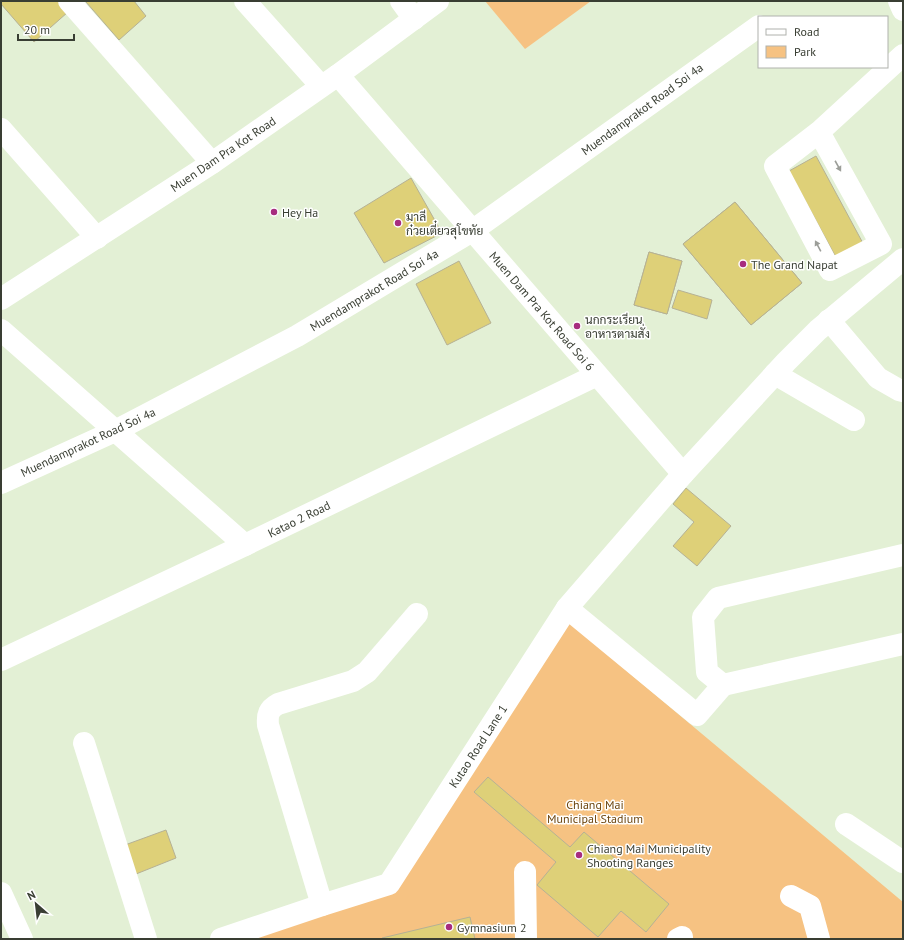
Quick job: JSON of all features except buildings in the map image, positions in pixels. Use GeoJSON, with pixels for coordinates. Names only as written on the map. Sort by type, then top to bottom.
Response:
{"type":"FeatureCollection","features":[{"type":"Feature","properties":{"kind":"street"},"geometry":{"type":"LineString","coordinates":[[70,1],[212,163]]}},
{"type":"Feature","properties":{"kind":"street","name":"Muen Dam Pra Kot Road Soi 6"},"geometry":{"type":"LineString","coordinates":[[245,1],[329,81],[472,231],[682,474]]}},
{"type":"Feature","properties":{"kind":"street"},"geometry":{"type":"LineString","coordinates":[[401,1],[414,19]]}},
{"type":"Feature","properties":{"kind":"street","name":"Muen Dam Pra Kot Road"},"geometry":{"type":"LineString","coordinates":[[1,299],[212,163],[329,81],[438,1]]}},
{"type":"Feature","properties":{"kind":"street"},"geometry":{"type":"LineString","coordinates":[[899,1],[903,10]]}},
{"type":"Feature","properties":{"kind":"street","name":"Muendamprakot Road Soi 4a"},"geometry":{"type":"LineString","coordinates":[[1,483],[115,431],[297,336],[472,231],[758,27]]}},
{"type":"Feature","properties":{"kind":"street"},"geometry":{"type":"LineString","coordinates":[[819,132],[881,244],[830,270],[775,166],[819,132],[903,56]]}},
{"type":"Feature","properties":{"kind":"street"},"geometry":{"type":"LineString","coordinates":[[1,129],[97,238]]}},
{"type":"Feature","properties":{"kind":"street","name":"Kutao Road Lane 1"},"geometry":{"type":"LineString","coordinates":[[221,939],[389,884],[567,608],[682,474],[775,374],[829,320],[903,259]]}},
{"type":"Feature","properties":{"kind":"street"},"geometry":{"type":"LineString","coordinates":[[829,320],[878,378],[903,391]]}},
{"type":"Feature","properties":{"kind":"street"},"geometry":{"type":"LineString","coordinates":[[1,330],[245,545]]}},
{"type":"Feature","properties":{"kind":"street"},"geometry":{"type":"LineString","coordinates":[[775,374],[854,420]]}},
{"type":"Feature","properties":{"kind":"street","name":"Katao 2 Road"},"geometry":{"type":"LineString","coordinates":[[1,660],[245,545],[597,375]]}},
{"type":"Feature","properties":{"kind":"street"},"geometry":{"type":"LineString","coordinates":[[723,685],[707,672],[702,617],[718,598],[903,555]]}},
{"type":"Feature","properties":{"kind":"street"},"geometry":{"type":"LineString","coordinates":[[567,608],[697,715],[723,685],[903,644]]}},
{"type":"Feature","properties":{"kind":"street"},"geometry":{"type":"LineString","coordinates":[[322,905],[268,725],[268,713],[271,708],[278,704],[353,682],[360,678],[367,672],[417,614]]}},
{"type":"Feature","properties":{"kind":"street"},"geometry":{"type":"LineString","coordinates":[[84,743],[146,939]]}},
{"type":"Feature","properties":{"kind":"street"},"geometry":{"type":"LineString","coordinates":[[846,824],[903,862]]}},
{"type":"Feature","properties":{"kind":"street"},"geometry":{"type":"LineString","coordinates":[[525,872],[526,939]]}},
{"type":"Feature","properties":{"kind":"street"},"geometry":{"type":"LineString","coordinates":[[1,893],[22,939]]}},
{"type":"Feature","properties":{"kind":"street"},"geometry":{"type":"LineString","coordinates":[[791,896],[810,906],[819,939]]}},
{"type":"Feature","properties":{"kind":"green space"},"geometry":{"type":"Polygon","coordinates":[[[485,1],[591,1],[525,49],[485,1]]]}},
{"type":"Feature","properties":{"kind":"green space","name":"Chiang Mai Municipal Stadium"},"geometry":{"type":"Polygon","coordinates":[[[567,621],[903,902],[903,939],[251,939],[392,890],[567,621]]]}},
{"type":"Feature","properties":{"kind":"place","name":"Hey Ha"},"geometry":{"type":"Point","coordinates":[274,212]}},
{"type":"Feature","properties":{"kind":"place","name":"มาลี ก๋วยเตี๋ยวสุโขทัย"},"geometry":{"type":"Point","coordinates":[398,223]}},
{"type":"Feature","properties":{"kind":"place","name":"The Grand Napat"},"geometry":{"type":"Point","coordinates":[743,264]}},
{"type":"Feature","properties":{"kind":"place","name":"นกกระเรียน อาหารตามสั่ง"},"geometry":{"type":"Point","coordinates":[577,326]}},
{"type":"Feature","properties":{"kind":"place","name":"Chiang Mai Municipality Shooting Ranges"},"geometry":{"type":"Point","coordinates":[579,855]}},
{"type":"Feature","properties":{"kind":"place","name":"Gymnasium 2"},"geometry":{"type":"Point","coordinates":[449,927]}}]}
